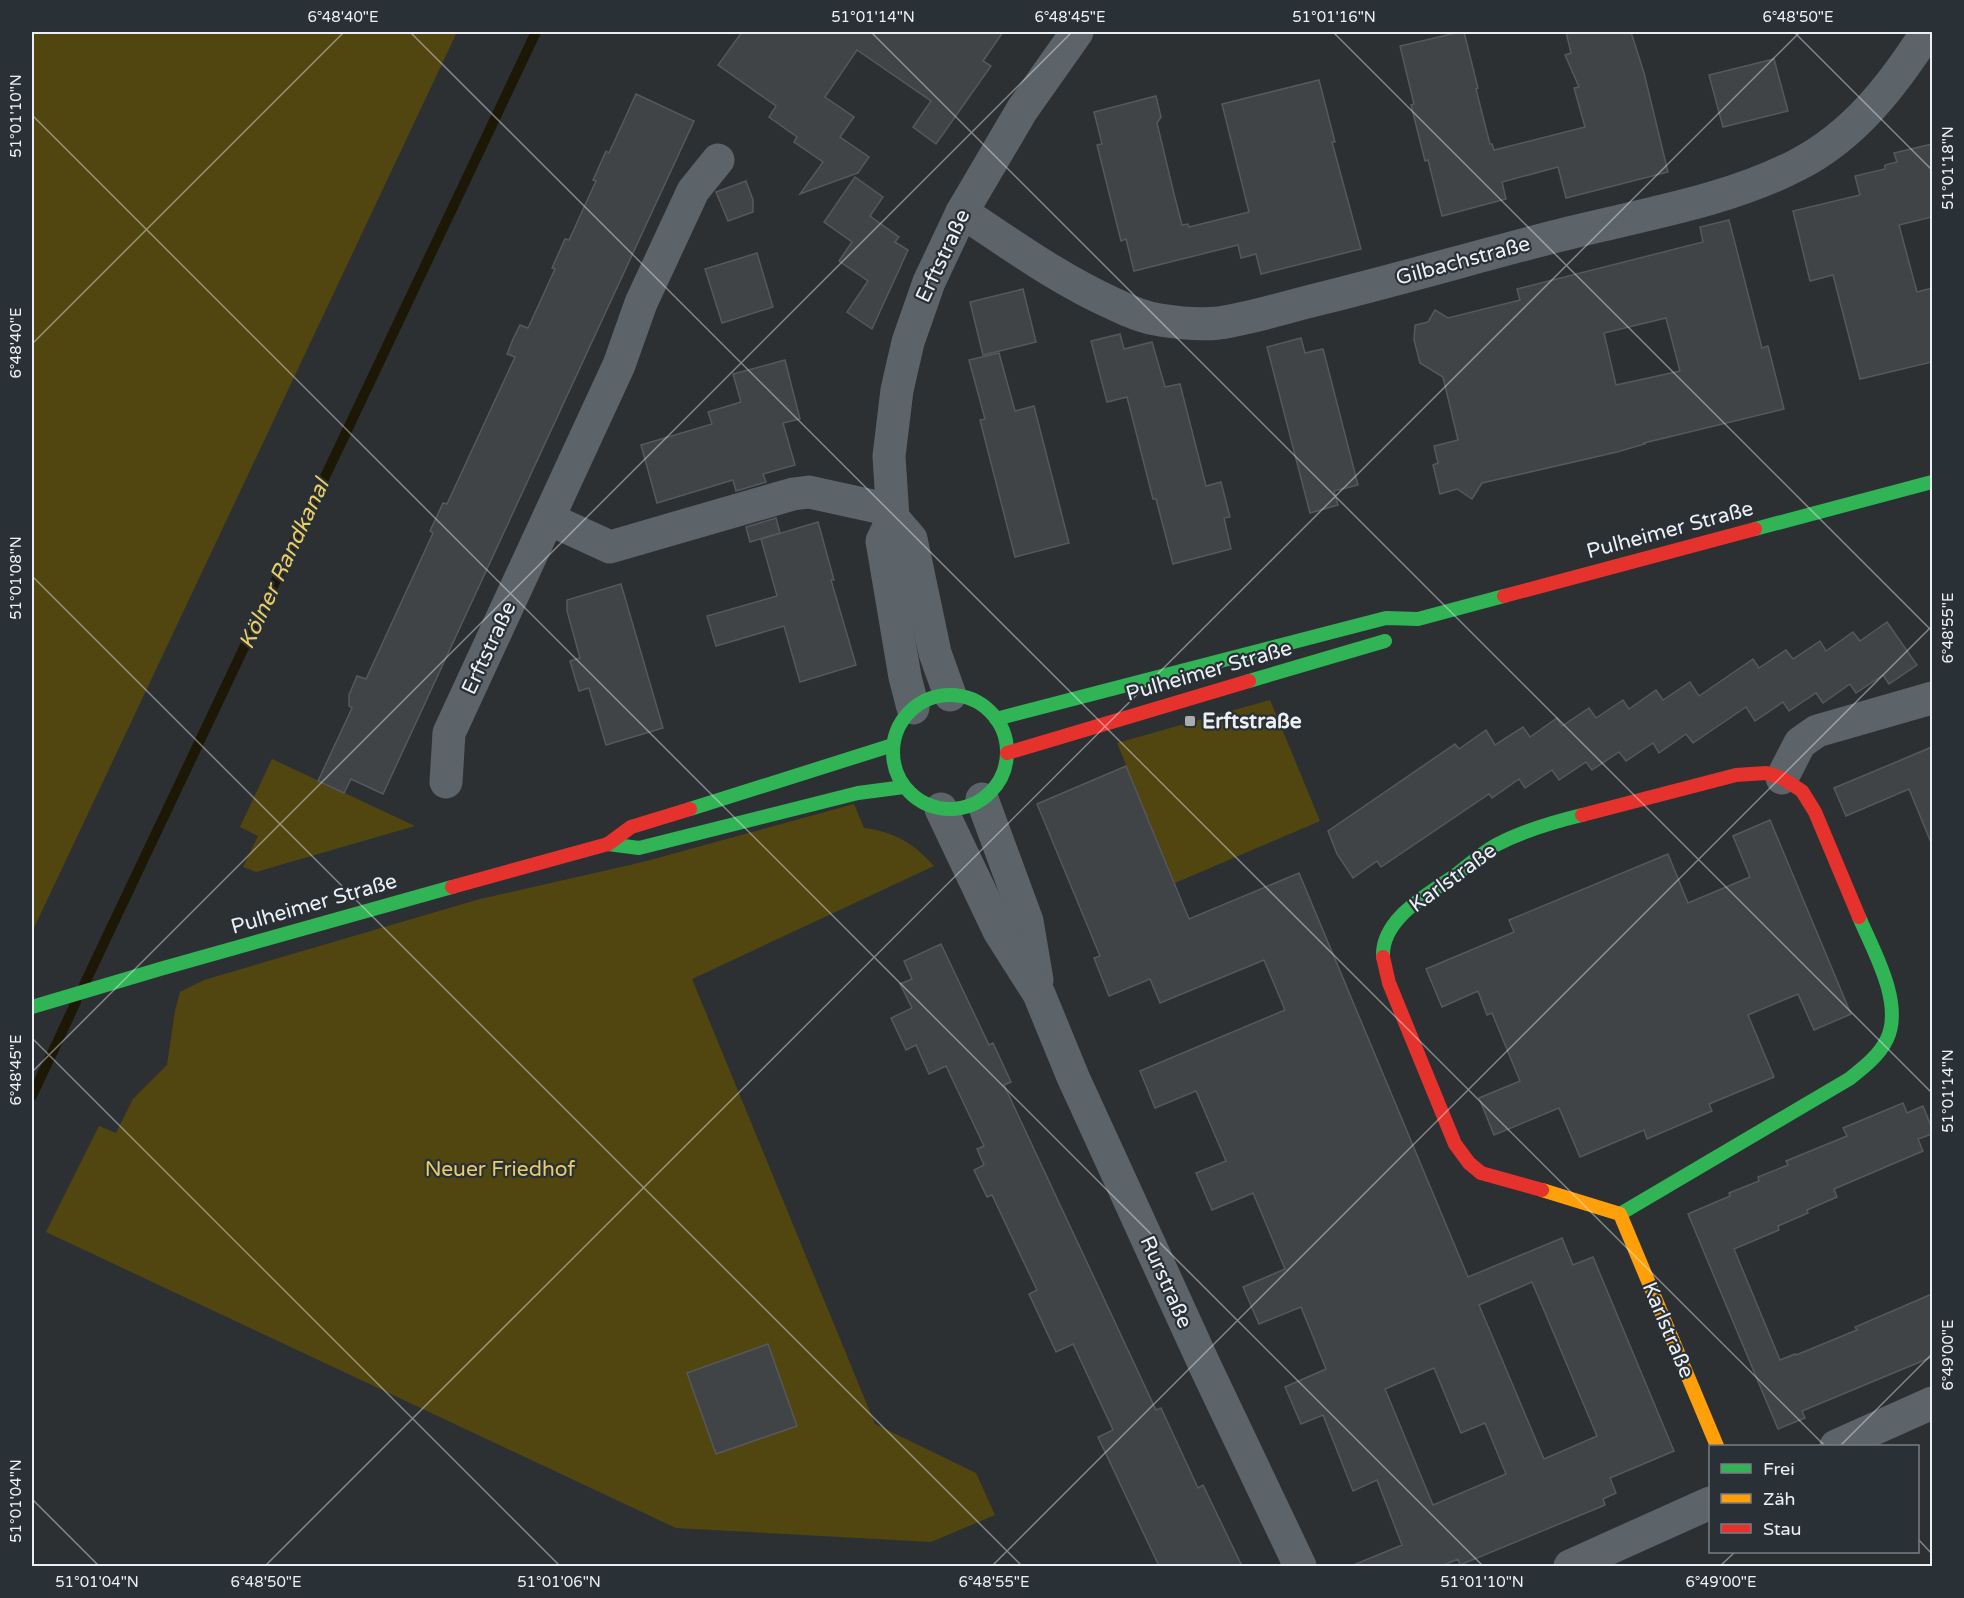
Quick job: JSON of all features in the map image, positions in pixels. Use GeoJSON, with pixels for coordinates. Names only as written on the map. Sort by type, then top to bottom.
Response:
{"type":"FeatureCollection","features":[{"type":"Feature","properties":{"kind":"main road","name":"Pulheimer Straße"},"geometry":{"type":"LineString","coordinates":[[996,719],[1386,618],[1418,620],[1932,482]]}},
{"type":"Feature","properties":{"kind":"main road","name":"Pulheimer Straße"},"geometry":{"type":"LineString","coordinates":[[1007,753],[1401,635],[1418,620]]}},
{"type":"Feature","properties":{"kind":"main road"},"geometry":{"type":"LineString","coordinates":[[950,695],[968,698],[984,706],[996,719],[1004,735],[1007,753],[1000,779],[982,799],[963,808],[941,809],[920,801],[904,787],[894,767],[892,745],[899,724],[913,708],[930,698],[950,695]]}},
{"type":"Feature","properties":{"kind":"main road","name":"Pulheimer Straße"},"geometry":{"type":"LineString","coordinates":[[32,1007],[608,844],[631,827],[892,745]]}},
{"type":"Feature","properties":{"kind":"main road","name":"Karlstraße"},"geometry":{"type":"LineString","coordinates":[[1717,1445],[1620,1214],[1481,1173],[1470,1163],[1455,1144],[1389,983],[1382,959],[1384,940],[1408,909],[1496,845],[1531,829],[1736,775],[1766,773],[1782,778]]}},
{"type":"Feature","properties":{"kind":"main road"},"geometry":{"type":"LineString","coordinates":[[1620,1214],[1850,1079],[1872,1062],[1883,1048],[1890,1032],[1893,1015],[1892,998],[1815,812],[1802,791],[1782,778]]}},
{"type":"Feature","properties":{"kind":"main road","name":"Pulheimer Straße"},"geometry":{"type":"LineString","coordinates":[[608,844],[639,848],[858,793],[904,787]]}},
{"type":"Feature","properties":{"kind":"street","name":"Erftstraße"},"geometry":{"type":"LineString","coordinates":[[913,708],[905,677],[882,541],[892,514],[889,456],[903,363],[917,313],[929,282],[962,212],[1022,110],[1077,32]]}},
{"type":"Feature","properties":{"kind":"street","name":"Gilbachstraße"},"geometry":{"type":"LineString","coordinates":[[962,212],[1060,276],[1125,309],[1156,320],[1190,324],[1219,323],[1712,198],[1769,179],[1799,164],[1849,130],[1897,77],[1927,32]]}},
{"type":"Feature","properties":{"kind":"street","name":"Erftstraße"},"geometry":{"type":"LineString","coordinates":[[446,782],[449,733],[619,365],[641,303],[693,190],[718,160]]}},
{"type":"Feature","properties":{"kind":"street"},"geometry":{"type":"LineString","coordinates":[[549,519],[610,547],[793,494],[809,492],[892,514],[911,539],[934,653],[950,695]]}},
{"type":"Feature","properties":{"kind":"street"},"geometry":{"type":"LineString","coordinates":[[1782,778],[1800,743],[1817,731],[1932,698]]}},
{"type":"Feature","properties":{"kind":"street","name":"Rurstraße"},"geometry":{"type":"LineString","coordinates":[[982,799],[1027,921],[1039,994]]}},
{"type":"Feature","properties":{"kind":"street","name":"Rurstraße"},"geometry":{"type":"LineString","coordinates":[[941,809],[999,931],[1039,994],[1073,1077],[1205,1366],[1300,1566]]}},
{"type":"Feature","properties":{"kind":"street"},"geometry":{"type":"LineString","coordinates":[[1838,1445],[1932,1403]]}},
{"type":"Feature","properties":{"kind":"street"},"geometry":{"type":"LineString","coordinates":[[1570,1566],[1709,1503]]}},
{"type":"Feature","properties":{"kind":"green space"},"geometry":{"type":"Polygon","coordinates":[[[32,32],[457,32],[32,932],[32,32]]]}},
{"type":"Feature","properties":{"kind":"green space"},"geometry":{"type":"Polygon","coordinates":[[[1270,700],[1320,821],[1175,883],[1117,743],[1270,700]]]}},
{"type":"Feature","properties":{"kind":"green space"},"geometry":{"type":"Polygon","coordinates":[[[272,759],[415,826],[256,872],[243,867],[258,836],[240,827],[272,759]]]}},
{"type":"Feature","properties":{"kind":"green space","name":"Neuer Friedhof"},"geometry":{"type":"Polygon","coordinates":[[[854,804],[864,828],[885,832],[903,840],[919,851],[934,866],[692,979],[875,1424],[976,1473],[995,1515],[931,1542],[676,1528],[46,1232],[99,1126],[116,1133],[133,1099],[167,1065],[180,992],[204,980],[480,899],[643,862],[854,804]]]}},
{"type":"Feature","properties":{"kind":"building"},"geometry":{"type":"Polygon","coordinates":[[[742,32],[1003,32],[983,61],[991,66],[936,144],[913,127],[931,101],[857,50],[825,97],[854,117],[840,137],[869,157],[858,173],[800,194],[823,162],[794,142],[797,137],[769,117],[776,106],[718,65],[742,32]]]}},
{"type":"Feature","properties":{"kind":"building"},"geometry":{"type":"Polygon","coordinates":[[[1464,32],[1483,117],[1490,144],[1494,150],[1585,127],[1574,88],[1579,87],[1565,55],[1571,53],[1566,32],[1631,32],[1644,73],[1668,172],[1566,198],[1558,167],[1502,182],[1506,199],[1442,216],[1411,105],[1414,104],[1400,46],[1464,32]]]}},
{"type":"Feature","properties":{"kind":"building"},"geometry":{"type":"Polygon","coordinates":[[[1774,59],[1788,111],[1723,127],[1709,75],[1774,59]]]}},
{"type":"Feature","properties":{"kind":"building"},"geometry":{"type":"Polygon","coordinates":[[[1319,80],[1335,142],[1332,142],[1361,249],[1261,274],[1256,254],[1241,258],[1238,245],[1134,271],[1126,239],[1121,241],[1097,145],[1102,144],[1094,112],[1156,96],[1161,117],[1157,123],[1174,194],[1182,225],[1188,224],[1189,227],[1249,212],[1222,104],[1319,80]]]}},
{"type":"Feature","properties":{"kind":"building"},"geometry":{"type":"Polygon","coordinates":[[[636,94],[694,121],[383,794],[351,779],[344,793],[318,781],[352,708],[349,706],[349,695],[357,676],[366,679],[433,533],[430,531],[443,503],[447,504],[515,357],[507,354],[513,339],[520,325],[528,328],[555,269],[552,268],[565,239],[569,240],[596,181],[593,180],[606,151],[609,153],[636,94]]]}},
{"type":"Feature","properties":{"kind":"building"},"geometry":{"type":"Polygon","coordinates":[[[1932,144],[1932,217],[1899,225],[1917,292],[1932,288],[1932,362],[1860,379],[1833,275],[1810,281],[1793,211],[1860,195],[1855,176],[1885,169],[1885,165],[1897,162],[1894,153],[1932,144]]]}},
{"type":"Feature","properties":{"kind":"building"},"geometry":{"type":"Polygon","coordinates":[[[855,177],[883,197],[870,216],[899,237],[895,242],[908,250],[872,329],[847,312],[868,281],[839,261],[852,242],[824,222],[855,177]]]}},
{"type":"Feature","properties":{"kind":"building"},"geometry":{"type":"Polygon","coordinates":[[[746,181],[753,200],[753,212],[728,221],[716,192],[746,181]]]}},
{"type":"Feature","properties":{"kind":"building"},"geometry":{"type":"Polygon","coordinates":[[[1729,220],[1762,348],[1768,346],[1784,409],[1644,443],[1617,452],[1482,483],[1472,499],[1457,489],[1440,494],[1433,465],[1438,463],[1434,446],[1458,440],[1443,377],[1420,363],[1414,340],[1415,325],[1428,322],[1435,310],[1448,318],[1520,300],[1517,289],[1703,242],[1700,227],[1729,220]],[[1666,318],[1604,333],[1616,385],[1680,371],[1666,318]]]}},
{"type":"Feature","properties":{"kind":"building"},"geometry":{"type":"Polygon","coordinates":[[[757,253],[773,307],[722,323],[705,269],[757,253]]]}},
{"type":"Feature","properties":{"kind":"building"},"geometry":{"type":"Polygon","coordinates":[[[1023,289],[1036,342],[983,355],[970,302],[1023,289]]]}},
{"type":"Feature","properties":{"kind":"building"},"geometry":{"type":"Polygon","coordinates":[[[1120,334],[1124,349],[1152,342],[1165,387],[1180,384],[1206,486],[1221,482],[1230,517],[1224,518],[1231,549],[1173,564],[1156,499],[1153,499],[1127,397],[1107,402],[1091,341],[1120,334]]]}},
{"type":"Feature","properties":{"kind":"building"},"geometry":{"type":"Polygon","coordinates":[[[1301,338],[1305,353],[1323,349],[1358,485],[1334,491],[1338,505],[1310,513],[1267,347],[1301,338]]]}},
{"type":"Feature","properties":{"kind":"building"},"geometry":{"type":"Polygon","coordinates":[[[999,353],[1015,411],[1034,406],[1069,543],[1015,557],[980,420],[985,419],[969,360],[999,353]]]}},
{"type":"Feature","properties":{"kind":"building"},"geometry":{"type":"Polygon","coordinates":[[[785,360],[800,419],[783,423],[795,465],[763,474],[766,482],[736,491],[733,480],[657,503],[641,445],[712,424],[708,412],[741,402],[733,374],[785,360]]]}},
{"type":"Feature","properties":{"kind":"building"},"geometry":{"type":"Polygon","coordinates":[[[776,518],[780,533],[750,542],[746,527],[776,518]]]}},
{"type":"Feature","properties":{"kind":"building"},"geometry":{"type":"Polygon","coordinates":[[[818,522],[834,580],[831,580],[856,665],[800,682],[784,626],[716,646],[707,616],[777,596],[761,539],[818,522]]]}},
{"type":"Feature","properties":{"kind":"building"},"geometry":{"type":"Polygon","coordinates":[[[621,584],[663,728],[606,745],[589,688],[579,691],[570,661],[580,658],[567,611],[567,600],[621,584]]]}},
{"type":"Feature","properties":{"kind":"building"},"geometry":{"type":"Polygon","coordinates":[[[1887,622],[1917,665],[1889,684],[1883,675],[1856,693],[1850,684],[1823,703],[1816,693],[1789,711],[1783,702],[1755,721],[1746,707],[1693,743],[1686,734],[1659,753],[1653,743],[1626,761],[1619,752],[1592,770],[1586,762],[1559,780],[1552,770],[1525,788],[1519,779],[1492,798],[1489,794],[1381,867],[1377,861],[1353,878],[1337,854],[1328,831],[1455,744],[1459,749],[1486,730],[1495,745],[1523,727],[1530,737],[1557,718],[1562,726],[1589,708],[1596,718],[1623,700],[1629,709],[1656,690],[1663,700],[1690,682],[1699,696],[1753,659],[1759,668],[1786,650],[1793,659],[1820,641],[1826,651],[1853,632],[1860,641],[1887,622]]]}},
{"type":"Feature","properties":{"kind":"building"},"geometry":{"type":"Polygon","coordinates":[[[1932,747],[1932,845],[1909,789],[1846,816],[1834,788],[1932,747]]]}},
{"type":"Feature","properties":{"kind":"building"},"geometry":{"type":"Polygon","coordinates":[[[1126,766],[1189,919],[1299,873],[1468,1277],[1562,1238],[1573,1265],[1593,1257],[1674,1451],[1610,1478],[1616,1493],[1603,1499],[1605,1505],[1460,1565],[1458,1559],[1442,1566],[1351,1566],[1402,1545],[1377,1480],[1353,1491],[1323,1415],[1301,1424],[1285,1387],[1326,1369],[1301,1307],[1259,1324],[1243,1287],[1285,1269],[1253,1193],[1212,1210],[1196,1173],[1226,1161],[1196,1091],[1155,1108],[1140,1071],[1285,1010],[1264,960],[1160,1003],[1150,979],[1109,996],[1094,958],[1100,956],[1037,804],[1126,766]],[[1532,1282],[1479,1305],[1544,1459],[1597,1436],[1532,1282]],[[1434,1368],[1385,1389],[1433,1505],[1506,1474],[1485,1423],[1461,1433],[1434,1368]]]}},
{"type":"Feature","properties":{"kind":"building"},"geometry":{"type":"Polygon","coordinates":[[[1770,820],[1851,1014],[1814,1030],[1798,994],[1748,1015],[1774,1077],[1709,1104],[1712,1111],[1647,1139],[1644,1130],[1580,1157],[1559,1108],[1494,1135],[1479,1098],[1520,1081],[1492,1013],[1487,1015],[1478,991],[1442,1007],[1426,969],[1514,932],[1509,920],[1668,854],[1688,903],[1750,877],[1733,836],[1770,820]]]}},
{"type":"Feature","properties":{"kind":"building"},"geometry":{"type":"Polygon","coordinates":[[[941,944],[989,1045],[993,1043],[1011,1082],[1004,1085],[1156,1410],[1161,1408],[1198,1488],[1203,1485],[1242,1566],[1159,1566],[1098,1437],[1113,1430],[1073,1344],[1056,1352],[1029,1294],[1037,1290],[992,1195],[987,1197],[974,1170],[984,1165],[977,1149],[984,1146],[946,1066],[929,1074],[916,1045],[906,1050],[891,1018],[912,1008],[900,984],[912,979],[904,961],[941,944]]]}},
{"type":"Feature","properties":{"kind":"building"},"geometry":{"type":"Polygon","coordinates":[[[1903,1103],[1907,1113],[1923,1106],[1932,1134],[1918,1139],[1923,1151],[1834,1189],[1837,1197],[1778,1226],[1779,1230],[1734,1249],[1780,1360],[1857,1330],[1855,1327],[1932,1294],[1932,1357],[1802,1411],[1805,1418],[1778,1429],[1688,1214],[1759,1181],[1758,1177],[1788,1165],[1786,1161],[1847,1136],[1843,1128],[1903,1103]]]}},
{"type":"Feature","properties":{"kind":"building"},"geometry":{"type":"Polygon","coordinates":[[[768,1344],[797,1426],[716,1454],[687,1373],[768,1344]]]}},
{"type":"Feature","properties":{"kind":"waterway","name":"Kölner Randkanal"},"geometry":{"type":"LineString","coordinates":[[84,985],[536,32]]}},
{"type":"Feature","properties":{"kind":"waterway","name":"Kölner Randkanal"},"geometry":{"type":"LineString","coordinates":[[32,1096],[76,1002]]}},
{"type":"Feature","properties":{"kind":"traffic: fast"},"geometry":{"type":"LineString","coordinates":[[1755,529],[1932,482]]}},
{"type":"Feature","properties":{"kind":"traffic: fast"},"geometry":{"type":"LineString","coordinates":[[996,719],[1386,618],[1418,619],[1504,596]]}},
{"type":"Feature","properties":{"kind":"traffic: fast"},"geometry":{"type":"LineString","coordinates":[[1249,681],[1385,641]]}},
{"type":"Feature","properties":{"kind":"traffic: fast"},"geometry":{"type":"LineString","coordinates":[[950,695],[972,700],[990,712],[1002,730],[1007,752],[1002,774],[990,792],[972,804],[950,809],[928,804],[910,792],[898,774],[893,752],[898,730],[910,712],[928,700],[950,695]]}},
{"type":"Feature","properties":{"kind":"traffic: fast"},"geometry":{"type":"LineString","coordinates":[[690,809],[893,745]]}},
{"type":"Feature","properties":{"kind":"traffic: fast"},"geometry":{"type":"LineString","coordinates":[[608,844],[639,848],[858,793],[904,787]]}},
{"type":"Feature","properties":{"kind":"traffic: fast"},"geometry":{"type":"LineString","coordinates":[[1383,957],[1384,943],[1398,919],[1409,908],[1482,854],[1518,835],[1582,815]]}},
{"type":"Feature","properties":{"kind":"traffic: fast"},"geometry":{"type":"LineString","coordinates":[[32,1007],[452,887]]}},
{"type":"Feature","properties":{"kind":"traffic: fast"},"geometry":{"type":"LineString","coordinates":[[1620,1214],[1849,1079],[1880,1051],[1887,1039],[1892,1009],[1885,977],[1859,917]]}},
{"type":"Feature","properties":{"kind":"traffic: slow"},"geometry":{"type":"LineString","coordinates":[[1542,1190],[1620,1214],[1717,1445]]}},
{"type":"Feature","properties":{"kind":"traffic: jam"},"geometry":{"type":"LineString","coordinates":[[1504,596],[1755,529]]}},
{"type":"Feature","properties":{"kind":"traffic: jam"},"geometry":{"type":"LineString","coordinates":[[1007,753],[1249,681]]}},
{"type":"Feature","properties":{"kind":"traffic: jam"},"geometry":{"type":"LineString","coordinates":[[1582,815],[1736,775],[1766,773],[1782,778],[1802,791],[1815,812],[1859,917]]}},
{"type":"Feature","properties":{"kind":"traffic: jam"},"geometry":{"type":"LineString","coordinates":[[452,887],[608,844],[631,827],[690,809]]}},
{"type":"Feature","properties":{"kind":"traffic: jam"},"geometry":{"type":"LineString","coordinates":[[1383,957],[1389,983],[1455,1144],[1469,1163],[1481,1173],[1542,1190]]}},
{"type":"Feature","properties":{"kind":"place","name":"Erftstraße"},"geometry":{"type":"Point","coordinates":[1190,721]}}]}
